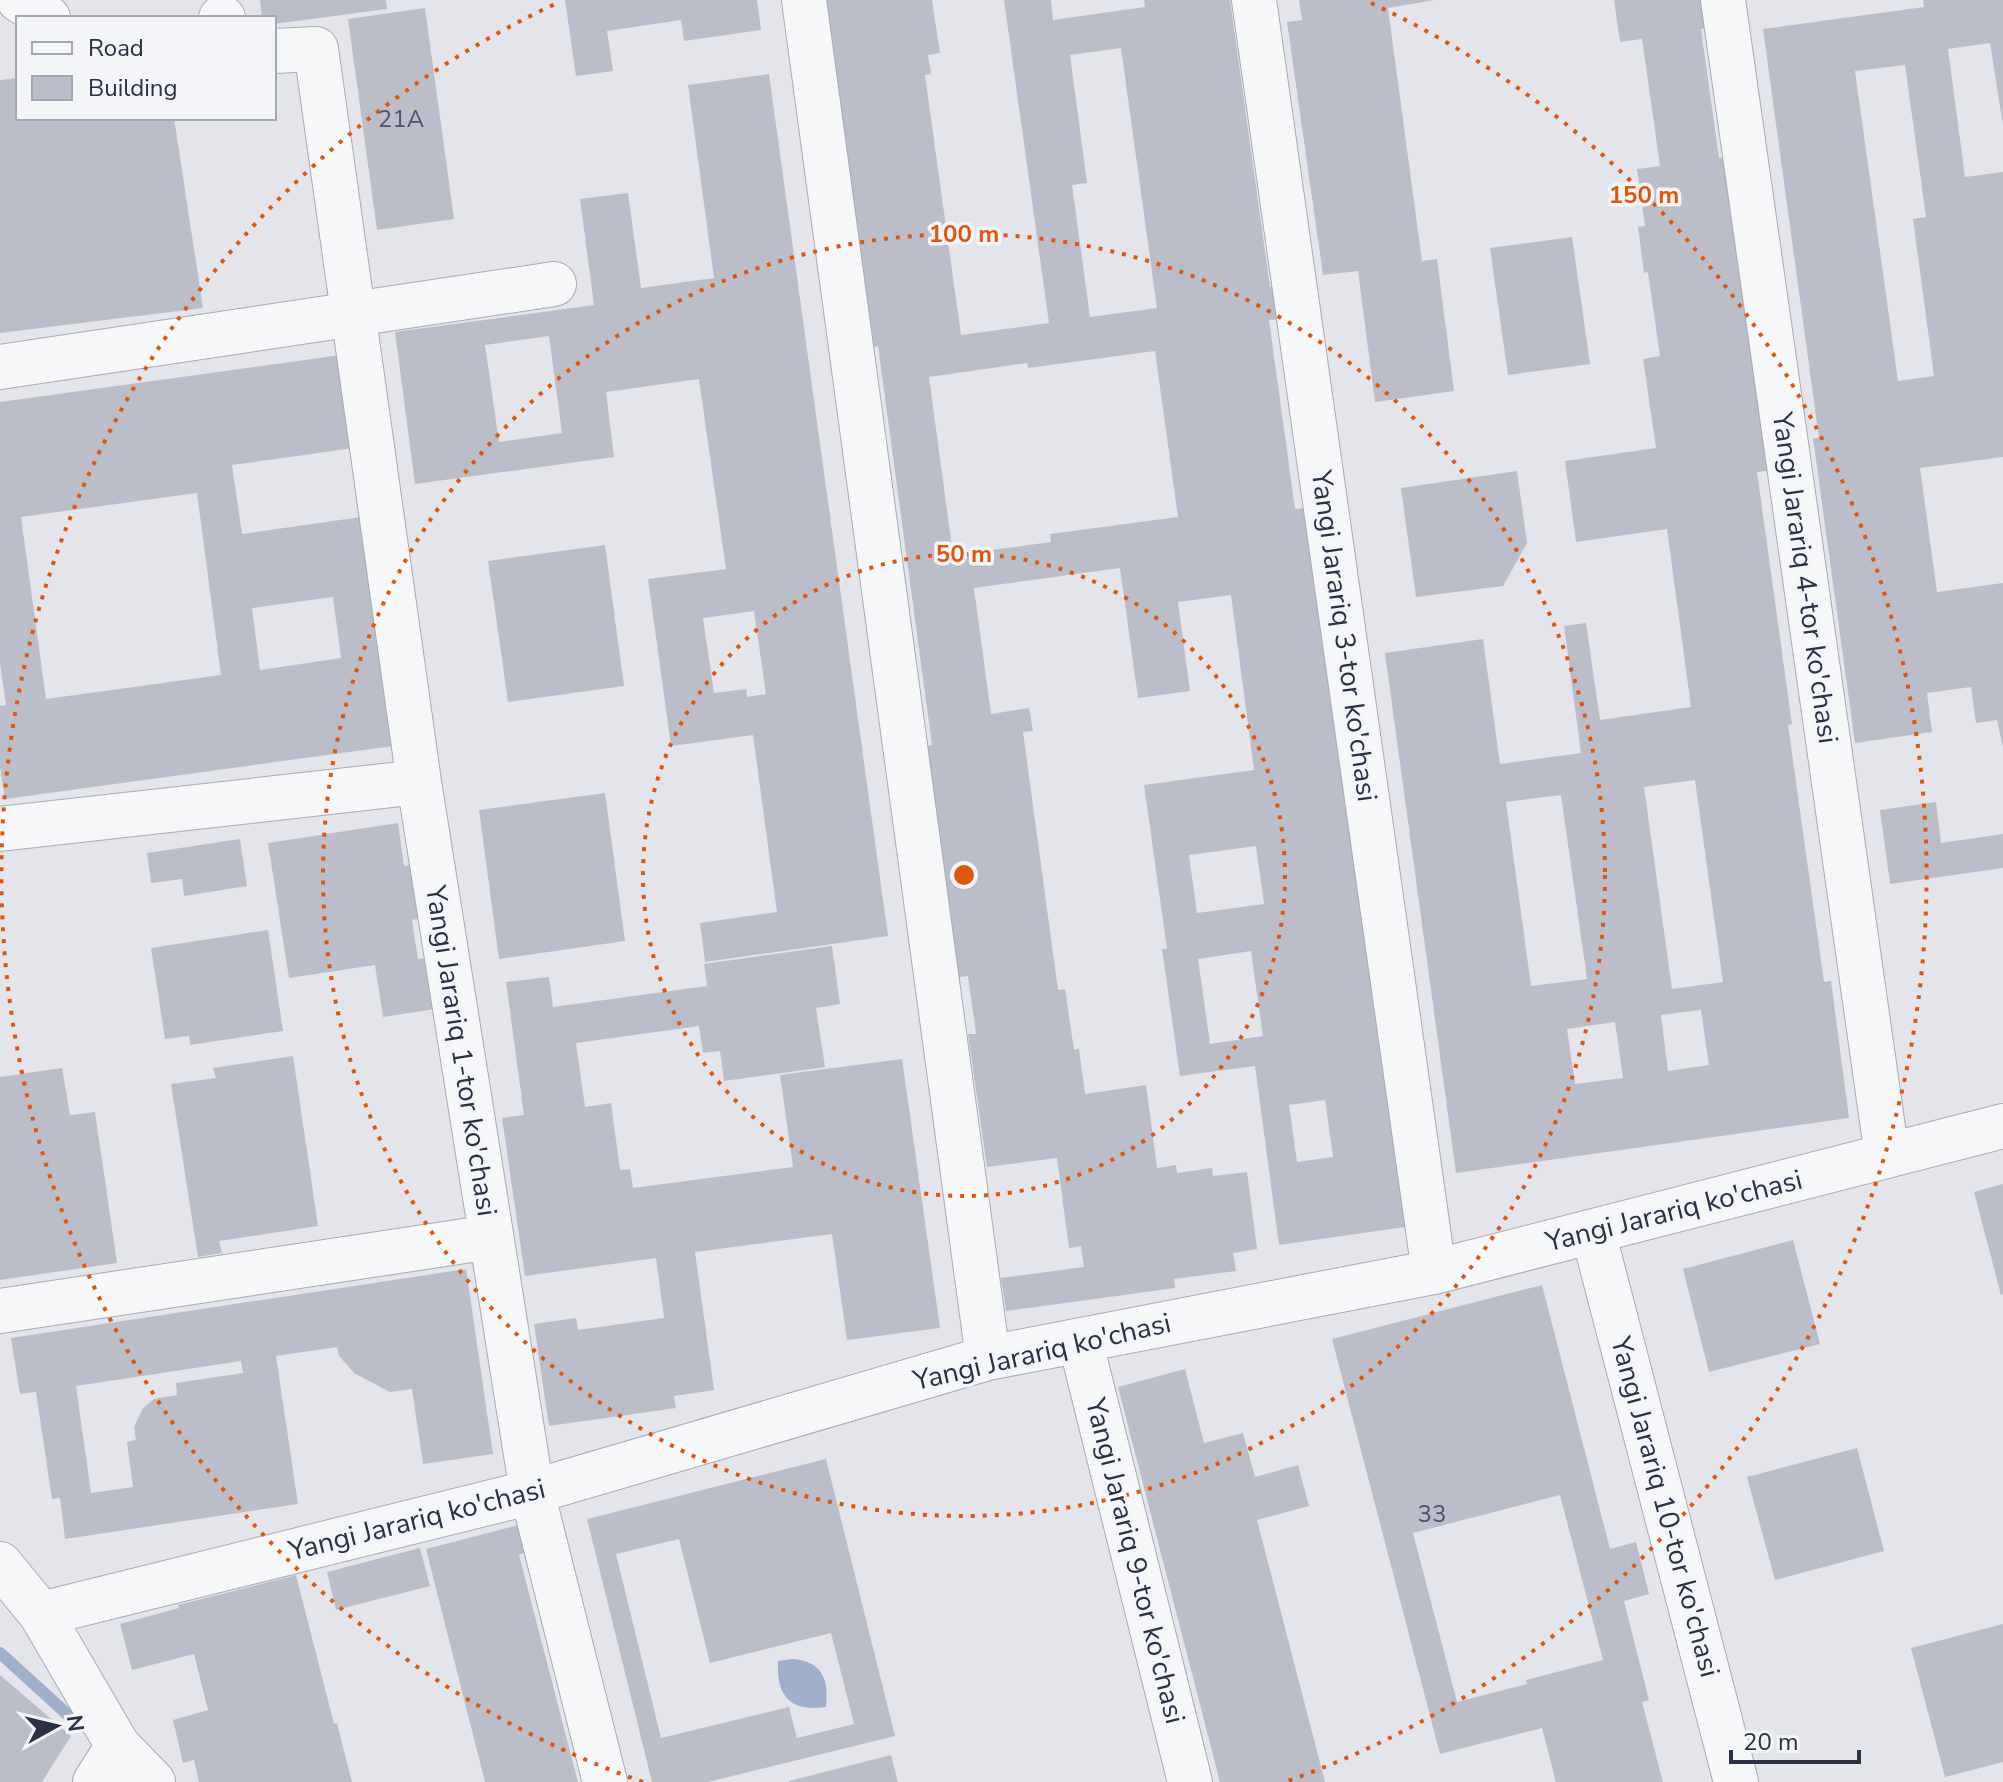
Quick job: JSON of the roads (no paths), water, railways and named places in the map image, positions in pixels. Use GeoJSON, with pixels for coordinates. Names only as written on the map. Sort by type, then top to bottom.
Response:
{"type":"FeatureCollection","features":[{"type":"Feature","properties":{"kind":"street"},"geometry":{"type":"LineString","coordinates":[[19,0],[45,16]]}},
{"type":"Feature","properties":{"kind":"street"},"geometry":{"type":"LineString","coordinates":[[804,0],[988,1358]]}},
{"type":"Feature","properties":{"kind":"street","name":"Yangi Jarariq 3-tor ko'chasi"},"geometry":{"type":"LineString","coordinates":[[1254,0],[1434,1272]]}},
{"type":"Feature","properties":{"kind":"street","name":"Yangi Jarariq 4-tor ko'chasi"},"geometry":{"type":"LineString","coordinates":[[1723,0],[1887,1156]]}},
{"type":"Feature","properties":{"kind":"street","name":"Yangi Jarariq 1-tor ko'chasi"},"geometry":{"type":"LineString","coordinates":[[276,51],[316,49],[419,782],[532,1492],[605,1782]]}},
{"type":"Feature","properties":{"kind":"street"},"geometry":{"type":"LineString","coordinates":[[0,367],[554,284]]}},
{"type":"Feature","properties":{"kind":"street"},"geometry":{"type":"LineString","coordinates":[[0,829],[419,782]]}},
{"type":"Feature","properties":{"kind":"street","name":"Yangi Jarariq ko'chasi"},"geometry":{"type":"LineString","coordinates":[[41,1614],[532,1492],[988,1358],[1434,1272],[2003,1126]]}},
{"type":"Feature","properties":{"kind":"street","name":"Yangi Jarariq 10-tor ko'chasi"},"geometry":{"type":"LineString","coordinates":[[1593,1232],[1736,1782]]}},
{"type":"Feature","properties":{"kind":"street"},"geometry":{"type":"LineString","coordinates":[[0,1311],[491,1237]]}},
{"type":"Feature","properties":{"kind":"street","name":"Yangi Jarariq 9-tor ko'chasi"},"geometry":{"type":"LineString","coordinates":[[1080,1340],[1190,1782]]}},
{"type":"Feature","properties":{"kind":"street"},"geometry":{"type":"LineString","coordinates":[[0,1564],[41,1614],[106,1764],[153,1782]]}},
{"type":"Feature","properties":{"kind":"water"},"geometry":{"type":"Polygon","coordinates":[[[792,1659],[810,1663],[821,1673],[826,1688],[826,1707],[794,1704],[783,1692],[778,1661],[792,1659]]]}},
{"type":"Feature","properties":{"kind":"waterway"},"geometry":{"type":"LineString","coordinates":[[0,1653],[67,1714]]}}]}
